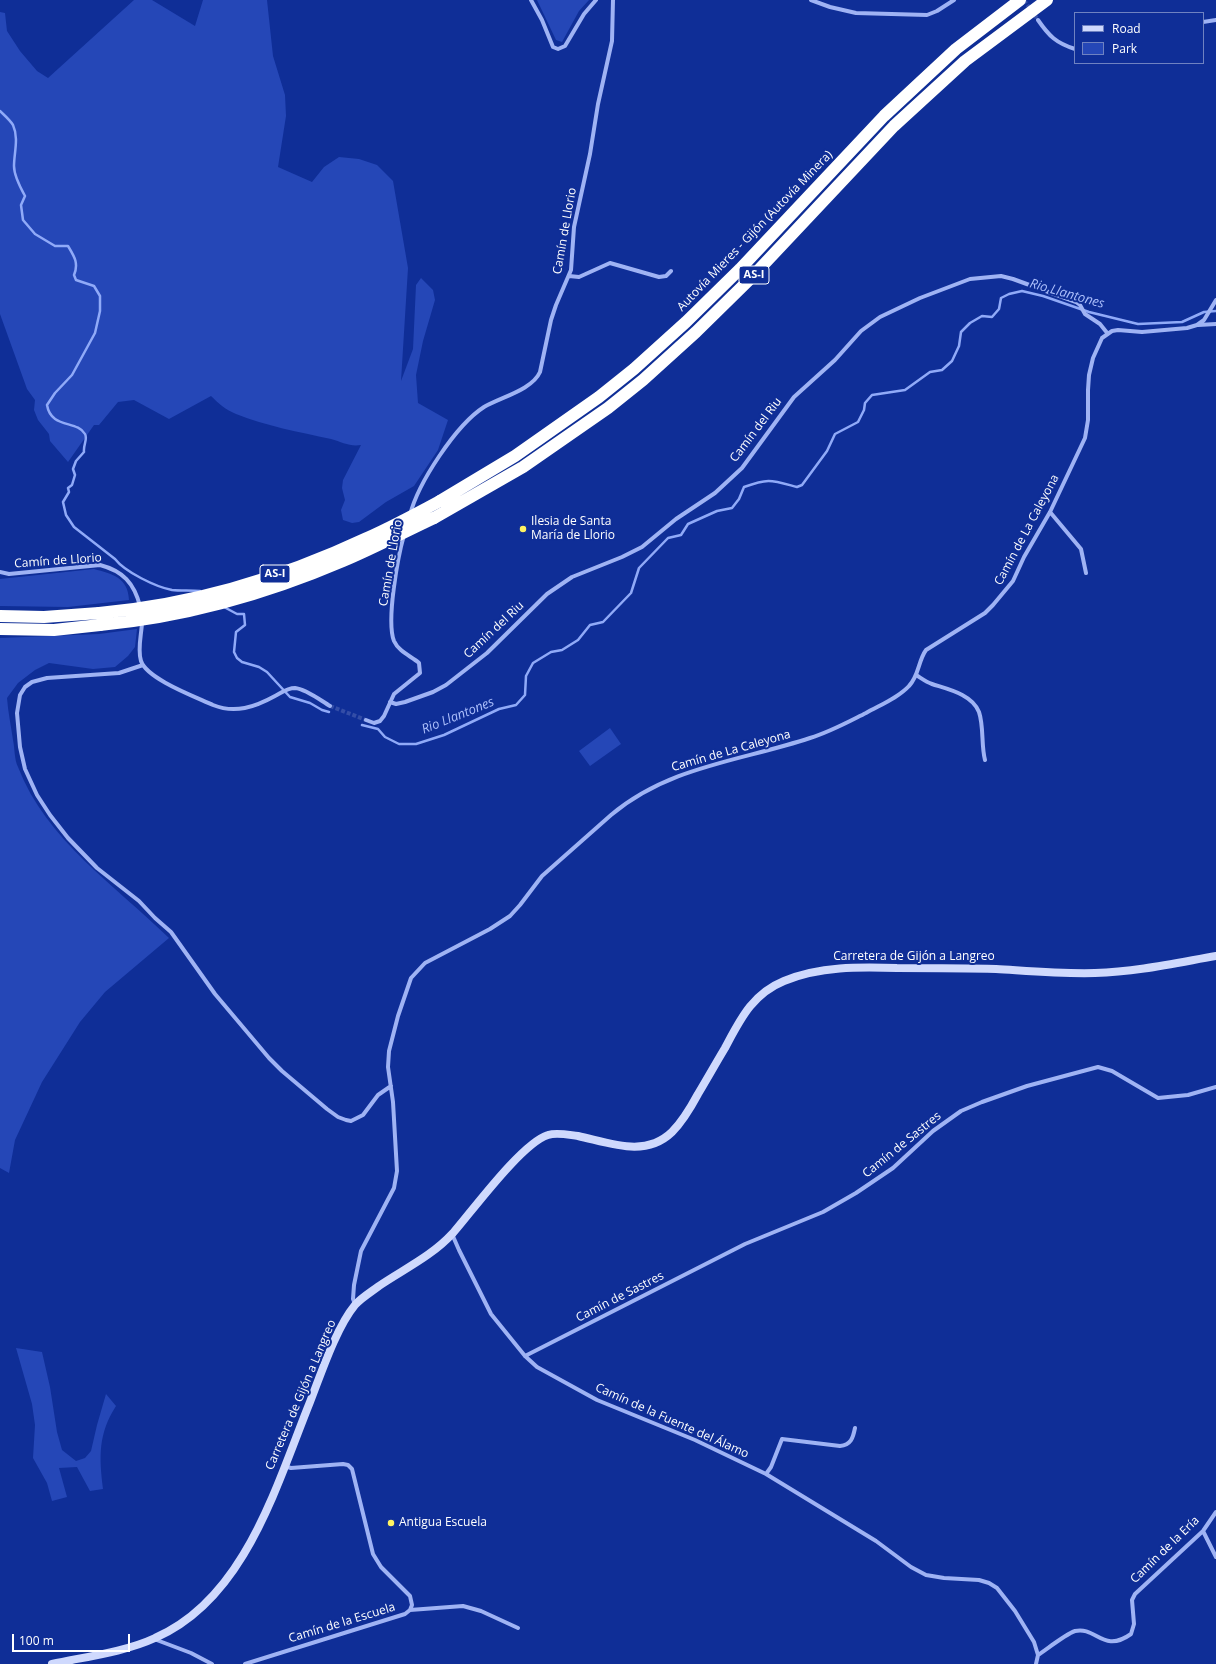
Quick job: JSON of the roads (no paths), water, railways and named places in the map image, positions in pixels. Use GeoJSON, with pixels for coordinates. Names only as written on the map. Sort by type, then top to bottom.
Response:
{"type":"FeatureCollection","features":[{"type":"Feature","properties":{"kind":"highway","name":"Autovía Mieres - Gijón (Autovía Minera)"},"geometry":{"type":"LineString","coordinates":[[0,616],[100,619],[142,608],[183,600],[268,577],[367,538],[440,502],[514,456],[599,397],[634,369],[740,270],[884,116],[956,49],[1020,0]]}},
{"type":"Feature","properties":{"kind":"highway","name":"AS-I"},"geometry":{"type":"LineString","coordinates":[[0,629],[54,630],[100,619],[134,622],[180,614],[274,588],[344,561],[434,518],[523,467],[608,408],[643,380],[696,332],[751,278],[894,126],[965,61],[1047,0]]}},
{"type":"Feature","properties":{"kind":"street"},"geometry":{"type":"LineString","coordinates":[[531,0],[542,20],[553,47],[558,49],[565,46],[584,14],[596,0]]}},
{"type":"Feature","properties":{"kind":"street","name":"Camín de Llorio"},"geometry":{"type":"LineString","coordinates":[[366,720],[374,723],[380,721],[397,690],[420,673],[419,663],[397,646],[392,633],[392,623],[394,590],[403,538],[412,506],[420,488],[456,434],[476,413],[490,404],[530,385],[538,378],[553,313],[571,270],[574,227],[612,41],[613,0]]}},
{"type":"Feature","properties":{"kind":"street"},"geometry":{"type":"LineString","coordinates":[[810,0],[830,8],[856,13],[927,15],[937,11],[954,0]]}},
{"type":"Feature","properties":{"kind":"street"},"geometry":{"type":"LineString","coordinates":[[1038,20],[1049,34],[1062,45],[1074,49]]}},
{"type":"Feature","properties":{"kind":"street"},"geometry":{"type":"LineString","coordinates":[[1204,22],[1216,20]]}},
{"type":"Feature","properties":{"kind":"street"},"geometry":{"type":"LineString","coordinates":[[569,276],[579,277],[610,263],[659,277],[666,276],[671,271]]}},
{"type":"Feature","properties":{"kind":"street","name":"Camín del Riu"},"geometry":{"type":"LineString","coordinates":[[390,702],[396,704],[405,702],[433,692],[446,685],[487,653],[555,588],[591,569],[622,557],[642,547],[676,519],[715,493],[742,468],[794,397],[835,360],[861,331],[880,317],[920,298],[970,279],[1001,276],[1020,281],[1076,302],[1080,305],[1085,314],[1100,324],[1108,334]]}},
{"type":"Feature","properties":{"kind":"street"},"geometry":{"type":"LineString","coordinates":[[1197,325],[1207,316],[1216,300]]}},
{"type":"Feature","properties":{"kind":"street"},"geometry":{"type":"LineString","coordinates":[[1108,334],[1118,330],[1142,332],[1176,330],[1197,325],[1216,324]]}},
{"type":"Feature","properties":{"kind":"street","name":"Camín de La Caleyona"},"geometry":{"type":"LineString","coordinates":[[355,1305],[353,1299],[354,1285],[361,1251],[394,1188],[396,1178],[397,1171],[391,1086],[388,1066],[389,1052],[403,999],[411,978],[418,969],[436,956],[504,921],[520,904],[542,876],[619,808],[666,780],[705,766],[811,738],[843,725],[901,693],[909,686],[916,674],[926,650],[985,613],[1013,581],[1027,552],[1050,512],[1085,438],[1088,420],[1089,375],[1098,343],[1108,334]]}},
{"type":"Feature","properties":{"kind":"street"},"geometry":{"type":"LineString","coordinates":[[1050,512],[1081,549],[1086,573]]}},
{"type":"Feature","properties":{"kind":"street","name":"Camín de Llorio"},"geometry":{"type":"LineString","coordinates":[[0,572],[9,574],[100,565],[113,569],[124,576],[137,597],[141,613],[142,632],[140,660],[143,665]]}},
{"type":"Feature","properties":{"kind":"street"},"geometry":{"type":"LineString","coordinates":[[330,706],[296,688],[286,689],[253,707],[235,710],[223,709],[156,677],[146,670],[143,665],[119,673],[47,678],[32,682],[25,687],[20,694],[17,720],[20,747],[25,769],[32,787],[50,816],[68,838],[97,868],[139,901],[154,918],[171,932],[215,994],[269,1058],[282,1071],[338,1117],[352,1121],[363,1115],[378,1095],[391,1086]]}},
{"type":"Feature","properties":{"kind":"street"},"geometry":{"type":"LineString","coordinates":[[916,674],[931,684],[953,690],[966,698],[976,707],[979,712],[982,752],[985,760]]}},
{"type":"Feature","properties":{"kind":"street","name":"Carretera de Gijón a Langreo"},"geometry":{"type":"LineString","coordinates":[[52,1664],[135,1646],[154,1639],[171,1630],[199,1611],[228,1578],[266,1512],[341,1327],[355,1305],[392,1277],[430,1254],[452,1234],[516,1159],[532,1144],[549,1134],[567,1134],[624,1147],[642,1147],[661,1140],[673,1131],[688,1112],[742,1015],[760,995],[781,982],[832,968],[990,969],[1096,973],[1141,969],[1216,956]]}},
{"type":"Feature","properties":{"kind":"street","name":"Camín de Sastres"},"geometry":{"type":"LineString","coordinates":[[526,1356],[745,1244],[823,1212],[856,1193],[893,1168],[933,1131],[961,1111],[982,1102],[1027,1086],[1098,1067],[1112,1071],[1158,1098],[1188,1095],[1216,1088]]}},
{"type":"Feature","properties":{"kind":"street","name":"Camín de la Fuente del Álamo"},"geometry":{"type":"LineString","coordinates":[[452,1234],[458,1250],[491,1314],[526,1356],[542,1370],[597,1400],[695,1440],[766,1474],[876,1541],[911,1567],[926,1575],[944,1578],[979,1580],[997,1588],[1015,1610],[1034,1642],[1038,1655]]}},
{"type":"Feature","properties":{"kind":"street"},"geometry":{"type":"LineString","coordinates":[[766,1474],[771,1467],[782,1439],[840,1446],[846,1445],[853,1439],[855,1428]]}},
{"type":"Feature","properties":{"kind":"street","name":"Camín de la Escuela"},"geometry":{"type":"LineString","coordinates":[[245,1664],[405,1614],[410,1610],[412,1605],[410,1596],[381,1567],[373,1554],[352,1469],[348,1465],[343,1464],[291,1468],[284,1466]]}},
{"type":"Feature","properties":{"kind":"street","name":"Camín de la Ería"},"geometry":{"type":"LineString","coordinates":[[1038,1655],[1075,1631],[1086,1631],[1103,1640],[1114,1641],[1124,1639],[1131,1634],[1134,1624],[1132,1600],[1135,1594],[1203,1531],[1216,1512]]}},
{"type":"Feature","properties":{"kind":"street"},"geometry":{"type":"LineString","coordinates":[[1203,1531],[1216,1557]]}},
{"type":"Feature","properties":{"kind":"street"},"geometry":{"type":"LineString","coordinates":[[410,1610],[463,1606],[482,1611],[518,1628]]}},
{"type":"Feature","properties":{"kind":"street"},"geometry":{"type":"LineString","coordinates":[[154,1639],[191,1653],[212,1664]]}},
{"type":"Feature","properties":{"kind":"street"},"geometry":{"type":"LineString","coordinates":[[1036,1664],[1038,1655]]}},
{"type":"Feature","properties":{"kind":"waterway","name":"Rio Llantones"},"geometry":{"type":"LineString","coordinates":[[0,111],[9,119],[15,130],[16,140],[14,170],[25,196],[21,205],[23,220],[35,234],[55,246],[68,246],[76,263],[74,275],[76,280],[94,286],[100,296],[100,311],[95,333],[72,375],[55,393],[47,405],[49,413],[54,418],[76,427],[86,436],[84,452],[76,461],[73,469],[75,475],[72,485],[68,488],[69,492],[63,502],[66,515],[74,527],[133,574],[172,590],[200,591]]}},
{"type":"Feature","properties":{"kind":"waterway","name":"Rio Llantones"},"geometry":{"type":"LineString","coordinates":[[362,725],[378,729],[385,737],[399,744],[416,744],[444,735],[499,709],[516,705],[525,695],[526,676],[533,663],[551,652],[562,650],[578,640],[590,625],[603,622],[631,593],[639,568],[668,538],[681,535],[688,524],[717,511],[732,508],[739,499],[744,487],[765,481],[797,487],[802,485],[827,451],[835,434],[858,422],[864,410],[865,403],[872,395],[905,390],[930,372],[942,370],[952,361],[959,346],[961,332],[970,323],[982,316],[992,317],[999,309],[1001,298],[1009,294],[1022,291],[1043,296],[1089,312],[1138,324],[1182,322],[1204,312],[1216,311]]}},
{"type":"Feature","properties":{"kind":"waterway","name":"Rio Llantones"},"geometry":{"type":"LineString","coordinates":[[224,607],[237,614],[244,614],[245,625],[236,632],[234,652],[237,658],[242,662],[259,667],[267,672],[290,697],[310,703],[329,712]]}},
{"type":"Feature","properties":{"kind":"tunnel"},"geometry":{"type":"LineString","coordinates":[[1024,0],[1038,20]]}},
{"type":"Feature","properties":{"kind":"tunnel"},"geometry":{"type":"LineString","coordinates":[[330,706],[366,720]]}},
{"type":"Feature","properties":{"kind":"place","name":"Ilesia de Santa María de Llorio"},"geometry":{"type":"Point","coordinates":[523,529]}},
{"type":"Feature","properties":{"kind":"place","name":"Antigua Escuela"},"geometry":{"type":"Point","coordinates":[391,1523]}}]}
